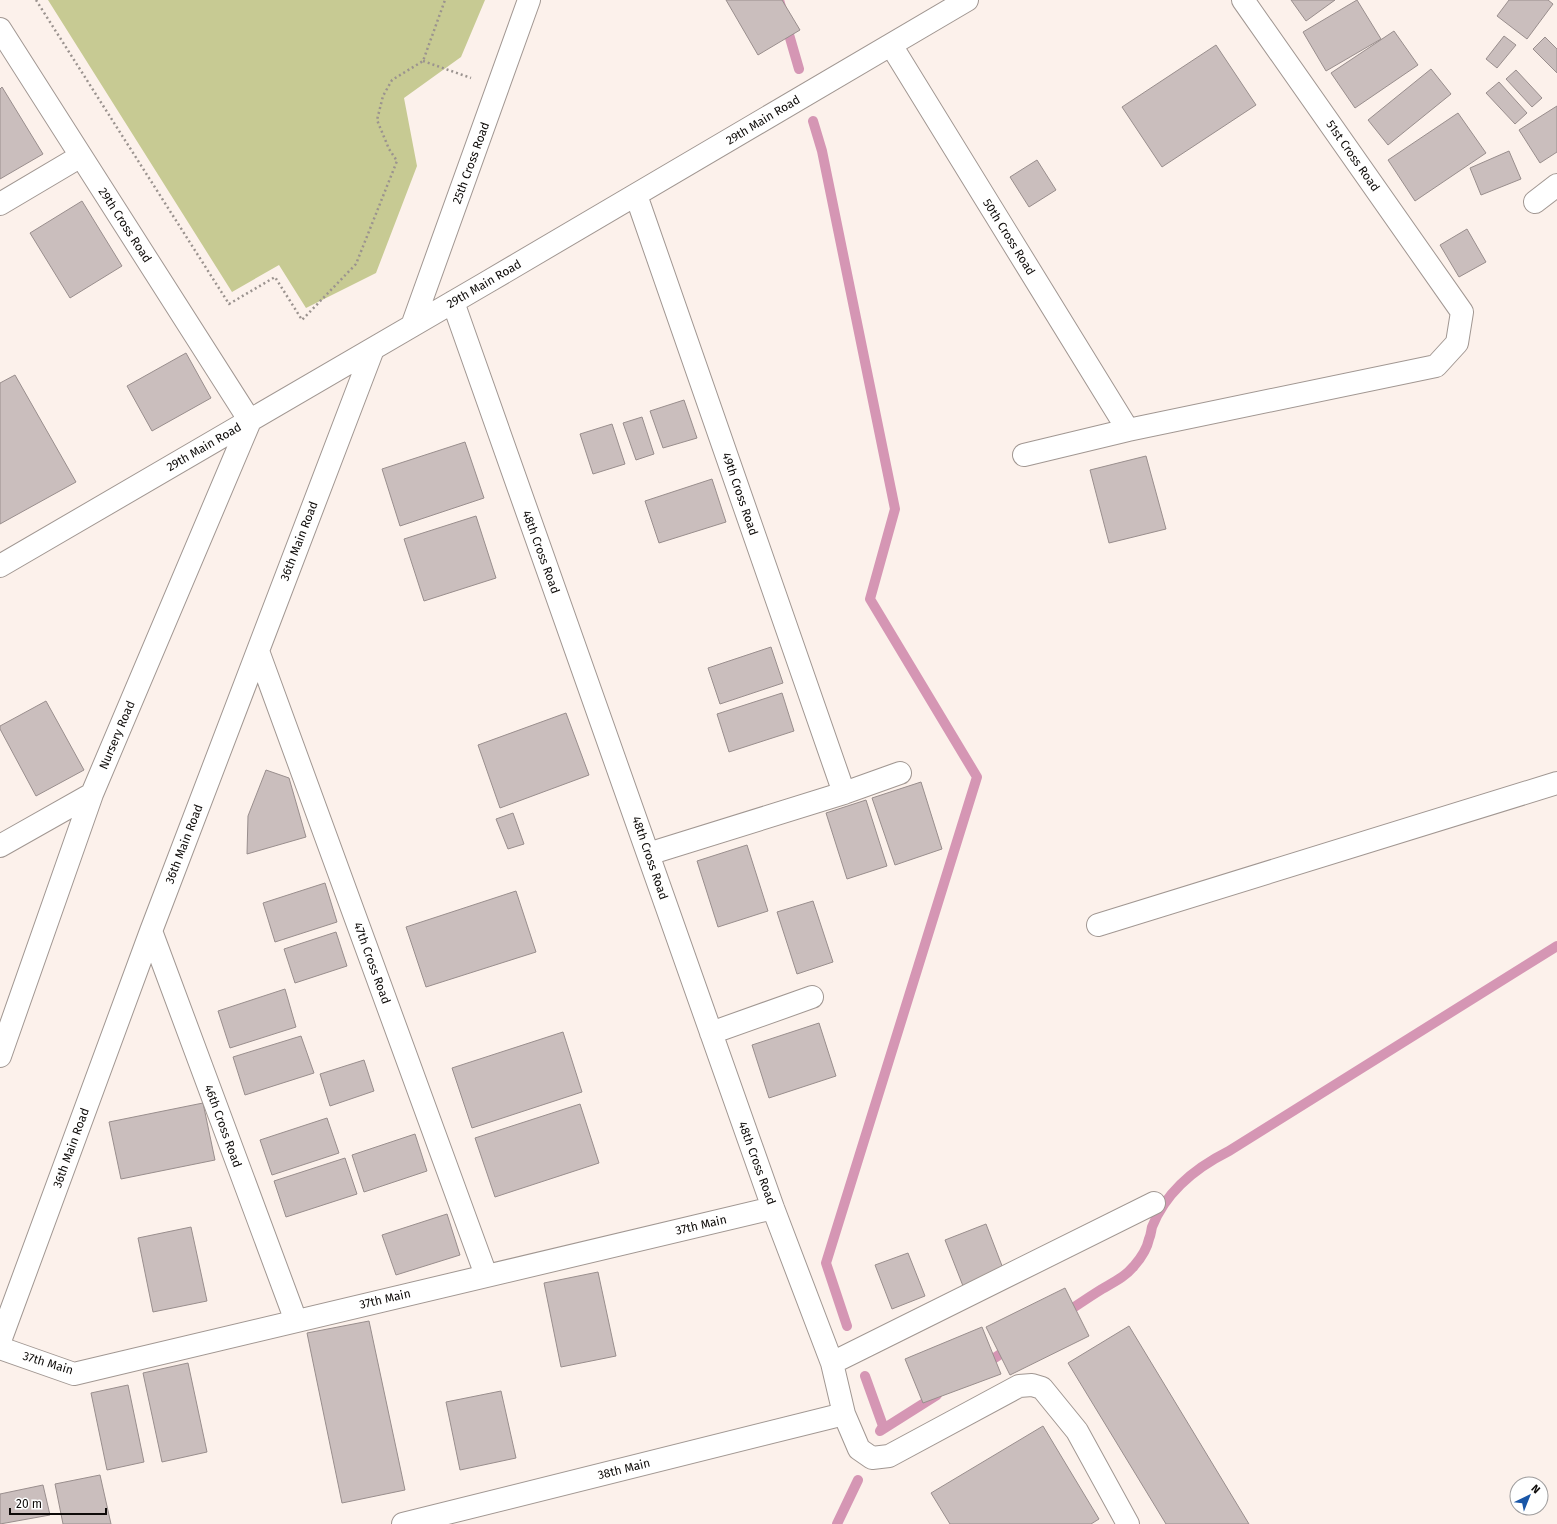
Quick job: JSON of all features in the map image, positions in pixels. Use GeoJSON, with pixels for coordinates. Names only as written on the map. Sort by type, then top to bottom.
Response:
{"type":"FeatureCollection","features":[{"type":"Feature","properties":{"kind":"street","name":"25th Cross Road"},"geometry":{"type":"LineString","coordinates":[[412,326],[529,0]]}},
{"type":"Feature","properties":{"kind":"street","name":"29th Main Road"},"geometry":{"type":"LineString","coordinates":[[0,566],[967,0]]}},
{"type":"Feature","properties":{"kind":"street","name":"51st Cross Road"},"geometry":{"type":"LineString","coordinates":[[1128,430],[1436,366],[1457,343],[1462,312],[1243,0]]}},
{"type":"Feature","properties":{"kind":"street","name":"29th Cross Road"},"geometry":{"type":"LineString","coordinates":[[0,29],[250,421]]}},
{"type":"Feature","properties":{"kind":"street","name":"50th Cross Road"},"geometry":{"type":"LineString","coordinates":[[891,45],[1128,430]]}},
{"type":"Feature","properties":{"kind":"street"},"geometry":{"type":"LineString","coordinates":[[0,204],[81,156]]}},
{"type":"Feature","properties":{"kind":"street"},"geometry":{"type":"LineString","coordinates":[[1535,202],[1557,185]]}},
{"type":"Feature","properties":{"kind":"street","name":"49th Cross Road"},"geometry":{"type":"LineString","coordinates":[[636,195],[844,793]]}},
{"type":"Feature","properties":{"kind":"street","name":"48th Cross Road"},"geometry":{"type":"LineString","coordinates":[[453,302],[773,1208],[832,1363],[844,1414],[859,1449],[872,1458],[889,1456],[1019,1386],[1032,1385],[1042,1388],[1077,1431],[1128,1524]]}},
{"type":"Feature","properties":{"kind":"street","name":"36th Main Road"},"geometry":{"type":"LineString","coordinates":[[0,1341],[151,931],[373,349]]}},
{"type":"Feature","properties":{"kind":"street","name":"Nursery Road"},"geometry":{"type":"LineString","coordinates":[[0,1056],[92,794],[250,421]]}},
{"type":"Feature","properties":{"kind":"street"},"geometry":{"type":"LineString","coordinates":[[1024,455],[1128,430]]}},
{"type":"Feature","properties":{"kind":"street","name":"47th Cross Road"},"geometry":{"type":"LineString","coordinates":[[258,651],[486,1275]]}},
{"type":"Feature","properties":{"kind":"street"},"geometry":{"type":"LineString","coordinates":[[648,854],[900,774]]}},
{"type":"Feature","properties":{"kind":"street"},"geometry":{"type":"LineString","coordinates":[[1098,925],[1557,783]]}},
{"type":"Feature","properties":{"kind":"street"},"geometry":{"type":"LineString","coordinates":[[0,846],[92,794]]}},
{"type":"Feature","properties":{"kind":"street","name":"46th Cross Road"},"geometry":{"type":"LineString","coordinates":[[151,931],[296,1321]]}},
{"type":"Feature","properties":{"kind":"street"},"geometry":{"type":"LineString","coordinates":[[711,1033],[812,997]]}},
{"type":"Feature","properties":{"kind":"street"},"geometry":{"type":"LineString","coordinates":[[832,1363],[1154,1203]]}},
{"type":"Feature","properties":{"kind":"street","name":"37th Main"},"geometry":{"type":"LineString","coordinates":[[0,1348],[74,1374],[773,1208]]}},
{"type":"Feature","properties":{"kind":"street","name":"38th Main"},"geometry":{"type":"LineString","coordinates":[[403,1524],[844,1414]]}},
{"type":"Feature","properties":{"kind":"path"},"geometry":{"type":"LineString","coordinates":[[36,0],[229,304],[275,278],[302,320],[356,264],[397,161],[389,149],[377,120],[383,96],[392,80],[423,61],[444,0]]}},
{"type":"Feature","properties":{"kind":"path"},"geometry":{"type":"LineString","coordinates":[[423,61],[498,88]]}},
{"type":"Feature","properties":{"kind":"green space"},"geometry":{"type":"Polygon","coordinates":[[[48,0],[485,0],[461,57],[404,98],[417,166],[376,273],[306,308],[279,265],[232,292],[48,0]]]}},
{"type":"Feature","properties":{"kind":"building"},"geometry":{"type":"Polygon","coordinates":[[[726,0],[782,0],[800,30],[758,55],[726,0]]]}},
{"type":"Feature","properties":{"kind":"building"},"geometry":{"type":"Polygon","coordinates":[[[1291,0],[1335,0],[1306,21],[1291,0]]]}},
{"type":"Feature","properties":{"kind":"building"},"geometry":{"type":"Polygon","coordinates":[[[1357,0],[1381,39],[1326,71],[1303,32],[1357,0]]]}},
{"type":"Feature","properties":{"kind":"building"},"geometry":{"type":"Polygon","coordinates":[[[1509,0],[1548,0],[1553,4],[1527,39],[1497,16],[1509,0]]]}},
{"type":"Feature","properties":{"kind":"building"},"geometry":{"type":"Polygon","coordinates":[[[1394,31],[1418,65],[1355,108],[1331,73],[1394,31]]]}},
{"type":"Feature","properties":{"kind":"building"},"geometry":{"type":"Polygon","coordinates":[[[1504,36],[1516,45],[1497,68],[1486,59],[1504,36]]]}},
{"type":"Feature","properties":{"kind":"building"},"geometry":{"type":"Polygon","coordinates":[[[1545,37],[1557,49],[1557,73],[1533,49],[1545,37]]]}},
{"type":"Feature","properties":{"kind":"building"},"geometry":{"type":"Polygon","coordinates":[[[1216,45],[1256,105],[1162,167],[1122,107],[1216,45]]]}},
{"type":"Feature","properties":{"kind":"building"},"geometry":{"type":"Polygon","coordinates":[[[1431,69],[1451,94],[1388,145],[1368,120],[1431,69]]]}},
{"type":"Feature","properties":{"kind":"building"},"geometry":{"type":"Polygon","coordinates":[[[1516,70],[1542,98],[1532,107],[1506,79],[1516,70]]]}},
{"type":"Feature","properties":{"kind":"building"},"geometry":{"type":"Polygon","coordinates":[[[1499,82],[1527,113],[1515,124],[1486,93],[1499,82]]]}},
{"type":"Feature","properties":{"kind":"building"},"geometry":{"type":"Polygon","coordinates":[[[2,87],[43,154],[0,179],[0,89],[2,87]]]}},
{"type":"Feature","properties":{"kind":"building"},"geometry":{"type":"Polygon","coordinates":[[[1557,106],[1557,152],[1540,163],[1519,130],[1557,106]]]}},
{"type":"Feature","properties":{"kind":"building"},"geometry":{"type":"Polygon","coordinates":[[[1458,113],[1486,153],[1415,201],[1388,160],[1458,113]]]}},
{"type":"Feature","properties":{"kind":"building"},"geometry":{"type":"Polygon","coordinates":[[[1509,151],[1521,179],[1481,195],[1470,168],[1509,151]]]}},
{"type":"Feature","properties":{"kind":"building"},"geometry":{"type":"Polygon","coordinates":[[[1037,160],[1056,190],[1029,207],[1010,177],[1037,160]]]}},
{"type":"Feature","properties":{"kind":"building"},"geometry":{"type":"Polygon","coordinates":[[[82,201],[122,266],[70,298],[30,233],[82,201]]]}},
{"type":"Feature","properties":{"kind":"building"},"geometry":{"type":"Polygon","coordinates":[[[1467,229],[1486,262],[1459,277],[1440,245],[1467,229]]]}},
{"type":"Feature","properties":{"kind":"building"},"geometry":{"type":"Polygon","coordinates":[[[186,353],[211,398],[152,431],[127,386],[186,353]]]}},
{"type":"Feature","properties":{"kind":"building"},"geometry":{"type":"Polygon","coordinates":[[[15,375],[76,482],[0,524],[0,383],[15,375]]]}},
{"type":"Feature","properties":{"kind":"building"},"geometry":{"type":"Polygon","coordinates":[[[684,400],[697,438],[663,448],[650,411],[684,400]]]}},
{"type":"Feature","properties":{"kind":"building"},"geometry":{"type":"Polygon","coordinates":[[[642,417],[654,454],[636,460],[623,423],[642,417]]]}},
{"type":"Feature","properties":{"kind":"building"},"geometry":{"type":"Polygon","coordinates":[[[612,424],[625,464],[593,474],[580,434],[612,424]]]}},
{"type":"Feature","properties":{"kind":"building"},"geometry":{"type":"Polygon","coordinates":[[[465,442],[484,498],[400,526],[382,469],[465,442]]]}},
{"type":"Feature","properties":{"kind":"building"},"geometry":{"type":"Polygon","coordinates":[[[1146,456],[1166,529],[1109,543],[1090,470],[1146,456]]]}},
{"type":"Feature","properties":{"kind":"building"},"geometry":{"type":"Polygon","coordinates":[[[712,479],[726,522],[659,543],[645,501],[712,479]]]}},
{"type":"Feature","properties":{"kind":"building"},"geometry":{"type":"Polygon","coordinates":[[[476,516],[496,578],[424,601],[404,539],[476,516]]]}},
{"type":"Feature","properties":{"kind":"building"},"geometry":{"type":"Polygon","coordinates":[[[771,647],[783,683],[720,704],[708,668],[771,647]]]}},
{"type":"Feature","properties":{"kind":"building"},"geometry":{"type":"Polygon","coordinates":[[[782,693],[794,731],[729,752],[717,714],[782,693]]]}},
{"type":"Feature","properties":{"kind":"building"},"geometry":{"type":"Polygon","coordinates":[[[46,701],[84,770],[36,796],[0,729],[0,726],[46,701]]]}},
{"type":"Feature","properties":{"kind":"building"},"geometry":{"type":"Polygon","coordinates":[[[566,713],[589,775],[500,808],[478,745],[566,713]]]}},
{"type":"Feature","properties":{"kind":"building"},"geometry":{"type":"Polygon","coordinates":[[[266,770],[289,778],[306,837],[247,854],[248,816],[266,770]]]}},
{"type":"Feature","properties":{"kind":"building"},"geometry":{"type":"Polygon","coordinates":[[[921,782],[942,849],[895,865],[872,798],[921,782]]]}},
{"type":"Feature","properties":{"kind":"building"},"geometry":{"type":"Polygon","coordinates":[[[866,800],[887,866],[847,879],[826,813],[866,800]]]}},
{"type":"Feature","properties":{"kind":"building"},"geometry":{"type":"Polygon","coordinates":[[[513,813],[524,844],[508,849],[496,819],[513,813]]]}},
{"type":"Feature","properties":{"kind":"building"},"geometry":{"type":"Polygon","coordinates":[[[747,845],[768,911],[718,927],[697,861],[747,845]]]}},
{"type":"Feature","properties":{"kind":"building"},"geometry":{"type":"Polygon","coordinates":[[[325,883],[337,922],[275,942],[263,903],[325,883]]]}},
{"type":"Feature","properties":{"kind":"building"},"geometry":{"type":"Polygon","coordinates":[[[516,891],[536,952],[426,987],[406,927],[516,891]]]}},
{"type":"Feature","properties":{"kind":"building"},"geometry":{"type":"Polygon","coordinates":[[[813,901],[833,962],[797,974],[777,912],[813,901]]]}},
{"type":"Feature","properties":{"kind":"building"},"geometry":{"type":"Polygon","coordinates":[[[336,932],[347,966],[295,983],[284,949],[336,932]]]}},
{"type":"Feature","properties":{"kind":"building"},"geometry":{"type":"Polygon","coordinates":[[[285,989],[296,1027],[230,1048],[218,1011],[285,989]]]}},
{"type":"Feature","properties":{"kind":"building"},"geometry":{"type":"Polygon","coordinates":[[[819,1023],[836,1076],[769,1098],[752,1045],[819,1023]]]}},
{"type":"Feature","properties":{"kind":"building"},"geometry":{"type":"Polygon","coordinates":[[[563,1032],[582,1092],[472,1128],[452,1068],[563,1032]]]}},
{"type":"Feature","properties":{"kind":"building"},"geometry":{"type":"Polygon","coordinates":[[[301,1036],[314,1073],[245,1095],[233,1057],[301,1036]]]}},
{"type":"Feature","properties":{"kind":"building"},"geometry":{"type":"Polygon","coordinates":[[[364,1060],[374,1091],[330,1106],[320,1074],[364,1060]]]}},
{"type":"Feature","properties":{"kind":"building"},"geometry":{"type":"Polygon","coordinates":[[[203,1103],[215,1160],[121,1179],[109,1122],[203,1103]]]}},
{"type":"Feature","properties":{"kind":"building"},"geometry":{"type":"Polygon","coordinates":[[[580,1104],[599,1163],[495,1197],[475,1138],[580,1104]]]}},
{"type":"Feature","properties":{"kind":"building"},"geometry":{"type":"Polygon","coordinates":[[[327,1118],[339,1153],[272,1175],[260,1140],[327,1118]]]}},
{"type":"Feature","properties":{"kind":"building"},"geometry":{"type":"Polygon","coordinates":[[[415,1134],[427,1171],[364,1192],[352,1155],[415,1134]]]}},
{"type":"Feature","properties":{"kind":"building"},"geometry":{"type":"Polygon","coordinates":[[[345,1158],[357,1194],[286,1217],[274,1181],[345,1158]]]}},
{"type":"Feature","properties":{"kind":"building"},"geometry":{"type":"Polygon","coordinates":[[[447,1214],[460,1255],[396,1275],[382,1235],[447,1214]]]}},
{"type":"Feature","properties":{"kind":"building"},"geometry":{"type":"Polygon","coordinates":[[[986,1224],[1004,1271],[963,1286],[945,1240],[986,1224]]]}},
{"type":"Feature","properties":{"kind":"building"},"geometry":{"type":"Polygon","coordinates":[[[191,1227],[207,1301],[153,1312],[138,1238],[191,1227]]]}},
{"type":"Feature","properties":{"kind":"building"},"geometry":{"type":"Polygon","coordinates":[[[908,1253],[925,1296],[892,1309],[875,1265],[908,1253]]]}},
{"type":"Feature","properties":{"kind":"building"},"geometry":{"type":"Polygon","coordinates":[[[598,1272],[616,1356],[561,1367],[544,1283],[598,1272]]]}},
{"type":"Feature","properties":{"kind":"building"},"geometry":{"type":"Polygon","coordinates":[[[1065,1288],[1089,1336],[1010,1375],[986,1327],[1065,1288]]]}},
{"type":"Feature","properties":{"kind":"building"},"geometry":{"type":"Polygon","coordinates":[[[369,1321],[405,1490],[342,1503],[307,1333],[369,1321]]]}},
{"type":"Feature","properties":{"kind":"building"},"geometry":{"type":"Polygon","coordinates":[[[1129,1326],[1249,1524],[1166,1524],[1068,1363],[1129,1326]]]}},
{"type":"Feature","properties":{"kind":"building"},"geometry":{"type":"Polygon","coordinates":[[[982,1327],[1001,1374],[923,1403],[905,1359],[982,1327]]]}},
{"type":"Feature","properties":{"kind":"building"},"geometry":{"type":"Polygon","coordinates":[[[188,1363],[207,1452],[162,1462],[143,1373],[188,1363]]]}},
{"type":"Feature","properties":{"kind":"building"},"geometry":{"type":"Polygon","coordinates":[[[128,1385],[144,1462],[107,1470],[91,1393],[128,1385]]]}},
{"type":"Feature","properties":{"kind":"building"},"geometry":{"type":"Polygon","coordinates":[[[501,1391],[516,1458],[460,1470],[446,1402],[501,1391]]]}},
{"type":"Feature","properties":{"kind":"building"},"geometry":{"type":"Polygon","coordinates":[[[1043,1426],[1099,1519],[1091,1524],[950,1524],[931,1493],[1043,1426]]]}},
{"type":"Feature","properties":{"kind":"building"},"geometry":{"type":"Polygon","coordinates":[[[100,1475],[111,1524],[63,1524],[55,1484],[100,1475]]]}},
{"type":"Feature","properties":{"kind":"building"},"geometry":{"type":"Polygon","coordinates":[[[43,1485],[50,1515],[0,1524],[0,1494],[43,1485]]]}},
{"type":"Feature","properties":{"kind":"waterway"},"geometry":{"type":"LineString","coordinates":[[779,0],[799,69]]}},
{"type":"Feature","properties":{"kind":"waterway"},"geometry":{"type":"LineString","coordinates":[[813,121],[822,151],[895,509],[870,599],[977,777],[826,1263],[847,1326]]}},
{"type":"Feature","properties":{"kind":"waterway"},"geometry":{"type":"LineString","coordinates":[[1064,1314],[1131,1270],[1145,1250],[1152,1227],[1165,1202],[1193,1173],[1557,946]]}},
{"type":"Feature","properties":{"kind":"waterway"},"geometry":{"type":"LineString","coordinates":[[984,1365],[1011,1347]]}},
{"type":"Feature","properties":{"kind":"waterway"},"geometry":{"type":"LineString","coordinates":[[865,1376],[883,1426],[880,1431]]}},
{"type":"Feature","properties":{"kind":"waterway"},"geometry":{"type":"LineString","coordinates":[[880,1431],[937,1395]]}},
{"type":"Feature","properties":{"kind":"waterway"},"geometry":{"type":"LineString","coordinates":[[837,1524],[858,1480]]}}]}
